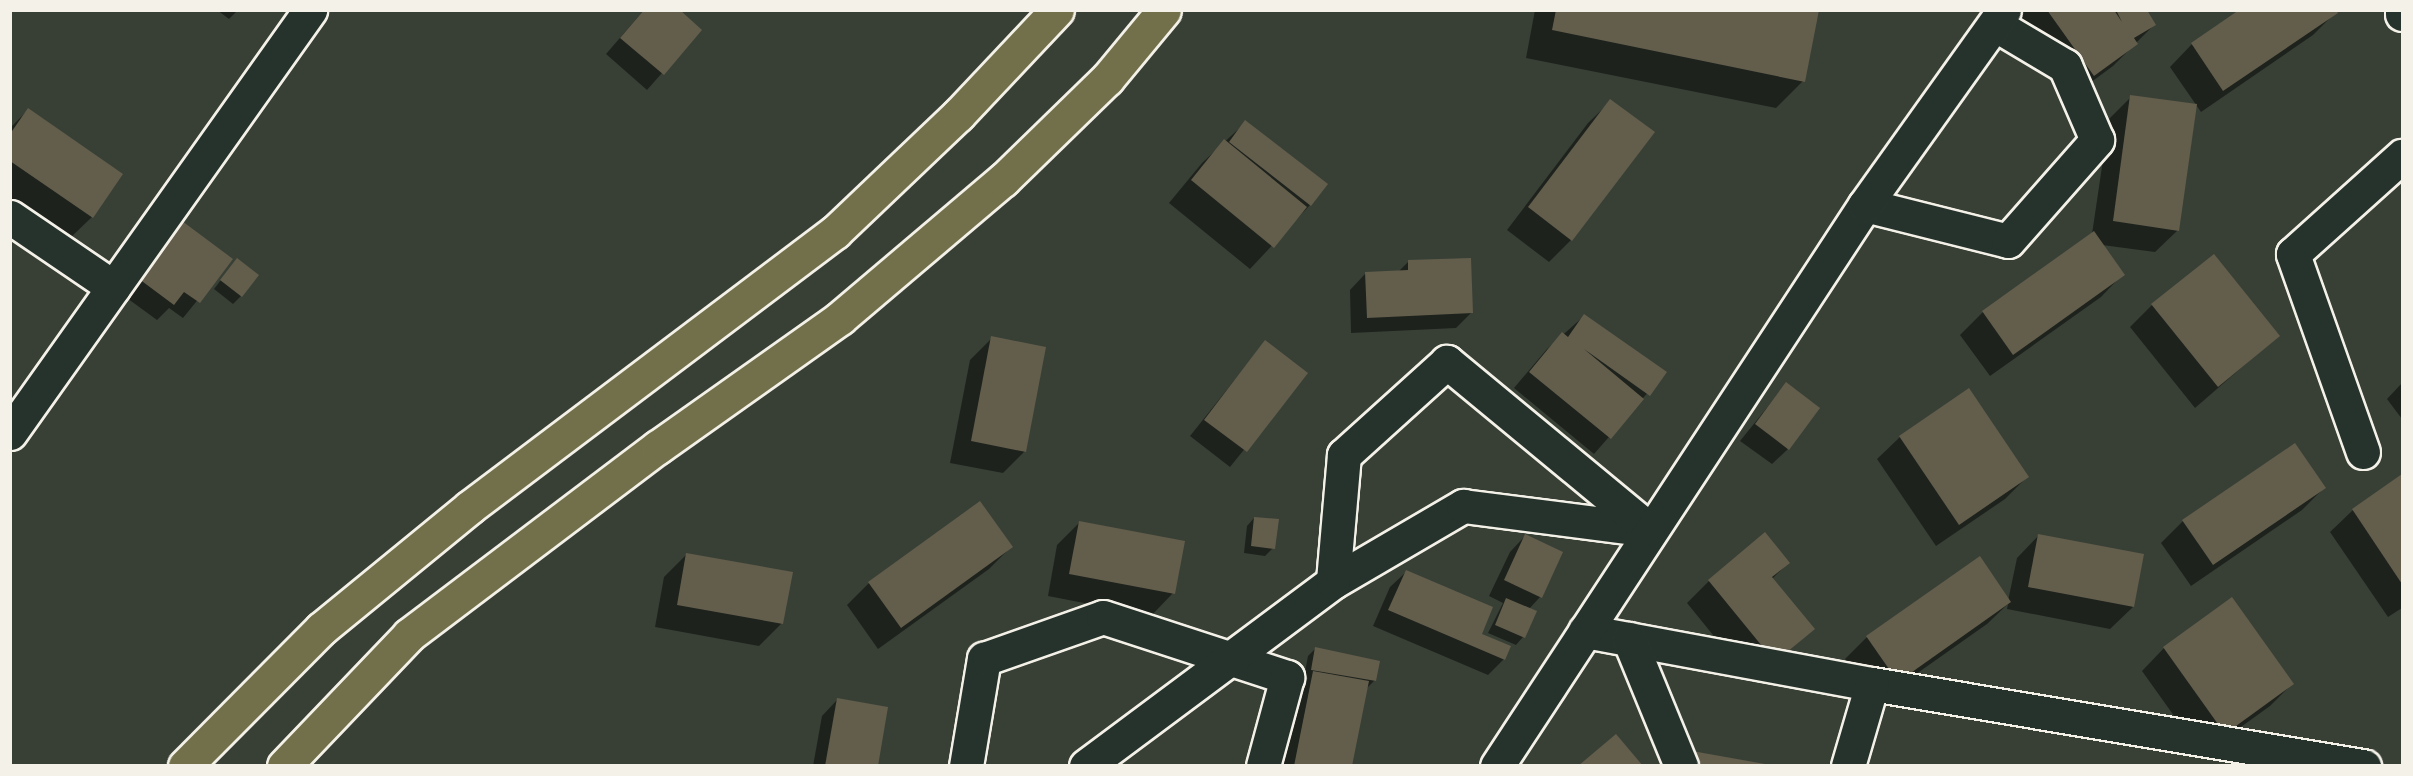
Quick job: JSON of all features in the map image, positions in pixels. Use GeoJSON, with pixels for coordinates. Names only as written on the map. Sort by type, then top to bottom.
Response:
{"type":"FeatureCollection","features":[{"type":"Feature","properties":{"kind":"highway"},"geometry":{"type":"LineString","coordinates":[[185,765],[321,629],[470,507],[835,232],[958,115],[1057,10]]}},
{"type":"Feature","properties":{"kind":"highway"},"geometry":{"type":"LineString","coordinates":[[284,765],[409,634],[658,447],[840,318],[1004,180],[1107,79],[1164,10]]}},
{"type":"Feature","properties":{"kind":"street"},"geometry":{"type":"LineString","coordinates":[[10,433],[310,10]]}},
{"type":"Feature","properties":{"kind":"street"},"geometry":{"type":"LineString","coordinates":[[1497,765],[1865,205],[2000,18],[2065,66],[2097,140],[2008,241],[1865,205]]}},
{"type":"Feature","properties":{"kind":"street"},"geometry":{"type":"LineString","coordinates":[[2363,452],[2293,254],[2403,156]]}},
{"type":"Feature","properties":{"kind":"street"},"geometry":{"type":"LineString","coordinates":[[10,217],[113,287]]}},
{"type":"Feature","properties":{"kind":"street"},"geometry":{"type":"LineString","coordinates":[[1333,582],[1344,455],[1447,362],[1650,530]]}},
{"type":"Feature","properties":{"kind":"street"},"geometry":{"type":"LineString","coordinates":[[1086,765],[1234,660],[1333,582],[1463,506],[1650,530]]}},
{"type":"Feature","properties":{"kind":"street"},"geometry":{"type":"LineString","coordinates":[[966,765],[984,660],[1103,617],[1287,677],[1263,765]]}},
{"type":"Feature","properties":{"kind":"street"},"geometry":{"type":"LineString","coordinates":[[1585,631],[2313,761],[2364,765]]}},
{"type":"Feature","properties":{"kind":"street"},"geometry":{"type":"LineString","coordinates":[[1629,639],[1682,765]]}},
{"type":"Feature","properties":{"kind":"street"},"geometry":{"type":"LineString","coordinates":[[1848,765],[1872,684]]}},
{"type":"Feature","properties":{"kind":"building"},"geometry":{"type":"Polygon","coordinates":[[[644,10],[680,10],[702,30],[664,75],[620,38],[644,10]]]}},
{"type":"Feature","properties":{"kind":"building"},"geometry":{"type":"Polygon","coordinates":[[[1556,10],[1819,10],[1805,82],[1552,30],[1556,10]]]}},
{"type":"Feature","properties":{"kind":"building"},"geometry":{"type":"Polygon","coordinates":[[[2047,10],[2114,10],[2122,22],[2116,10],[2147,10],[2156,25],[2134,38],[2138,44],[2094,76],[2047,10]]]}},
{"type":"Feature","properties":{"kind":"building"},"geometry":{"type":"Polygon","coordinates":[[[2239,10],[2336,10],[2338,13],[2223,91],[2191,43],[2239,10]]]}},
{"type":"Feature","properties":{"kind":"building"},"geometry":{"type":"Polygon","coordinates":[[[2130,95],[2197,104],[2179,231],[2113,221],[2130,95]]]}},
{"type":"Feature","properties":{"kind":"building"},"geometry":{"type":"Polygon","coordinates":[[[1610,99],[1655,132],[1572,241],[1528,207],[1610,99]]]}},
{"type":"Feature","properties":{"kind":"building"},"geometry":{"type":"Polygon","coordinates":[[[28,108],[123,174],[93,218],[10,161],[10,134],[28,108]]]}},
{"type":"Feature","properties":{"kind":"building"},"geometry":{"type":"Polygon","coordinates":[[[1245,120],[1328,184],[1311,206],[1229,142],[1245,120]]]}},
{"type":"Feature","properties":{"kind":"building"},"geometry":{"type":"Polygon","coordinates":[[[1224,139],[1307,207],[1274,248],[1191,180],[1224,139]]]}},
{"type":"Feature","properties":{"kind":"building"},"geometry":{"type":"Polygon","coordinates":[[[178,218],[233,259],[200,303],[184,292],[174,305],[135,276],[178,218]]]}},
{"type":"Feature","properties":{"kind":"building"},"geometry":{"type":"Polygon","coordinates":[[[2094,231],[2125,275],[2013,355],[1982,311],[2094,231]]]}},
{"type":"Feature","properties":{"kind":"building"},"geometry":{"type":"Polygon","coordinates":[[[2214,254],[2280,336],[2218,387],[2151,304],[2214,254]]]}},
{"type":"Feature","properties":{"kind":"building"},"geometry":{"type":"Polygon","coordinates":[[[237,258],[259,275],[242,297],[220,280],[237,258]]]}},
{"type":"Feature","properties":{"kind":"building"},"geometry":{"type":"Polygon","coordinates":[[[1471,258],[1473,313],[1367,318],[1365,272],[1408,270],[1408,260],[1471,258]]]}},
{"type":"Feature","properties":{"kind":"building"},"geometry":{"type":"Polygon","coordinates":[[[1584,314],[1667,372],[1650,396],[1584,349],[1644,399],[1611,439],[1529,372],[1562,332],[1568,337],[1584,314]]]}},
{"type":"Feature","properties":{"kind":"building"},"geometry":{"type":"Polygon","coordinates":[[[991,336],[1046,347],[1026,452],[971,441],[991,336]]]}},
{"type":"Feature","properties":{"kind":"building"},"geometry":{"type":"Polygon","coordinates":[[[1265,340],[1308,373],[1247,452],[1204,420],[1265,340]]]}},
{"type":"Feature","properties":{"kind":"building"},"geometry":{"type":"Polygon","coordinates":[[[1786,382],[1820,408],[1789,450],[1755,424],[1786,382]]]}},
{"type":"Feature","properties":{"kind":"building"},"geometry":{"type":"Polygon","coordinates":[[[1969,388],[2029,477],[1959,525],[1899,436],[1969,388]]]}},
{"type":"Feature","properties":{"kind":"building"},"geometry":{"type":"Polygon","coordinates":[[[2295,443],[2326,488],[2213,565],[2182,520],[2295,443]]]}},
{"type":"Feature","properties":{"kind":"building"},"geometry":{"type":"Polygon","coordinates":[[[2402,474],[2402,584],[2352,509],[2402,474]]]}},
{"type":"Feature","properties":{"kind":"building"},"geometry":{"type":"Polygon","coordinates":[[[980,501],[1013,547],[901,628],[868,582],[980,501]]]}},
{"type":"Feature","properties":{"kind":"building"},"geometry":{"type":"Polygon","coordinates":[[[1254,517],[1279,519],[1275,549],[1251,546],[1254,517]]]}},
{"type":"Feature","properties":{"kind":"building"},"geometry":{"type":"Polygon","coordinates":[[[1079,521],[1185,541],[1175,594],[1069,574],[1079,521]]]}},
{"type":"Feature","properties":{"kind":"building"},"geometry":{"type":"Polygon","coordinates":[[[1765,532],[1790,563],[1772,577],[1815,629],[1775,662],[1708,580],[1765,532]]]}},
{"type":"Feature","properties":{"kind":"building"},"geometry":{"type":"Polygon","coordinates":[[[1525,534],[1563,552],[1542,598],[1504,580],[1525,534]]]}},
{"type":"Feature","properties":{"kind":"building"},"geometry":{"type":"Polygon","coordinates":[[[2038,534],[2144,554],[2134,607],[2028,587],[2038,534]]]}},
{"type":"Feature","properties":{"kind":"building"},"geometry":{"type":"Polygon","coordinates":[[[686,553],[793,572],[783,624],[677,605],[686,553]]]}},
{"type":"Feature","properties":{"kind":"building"},"geometry":{"type":"Polygon","coordinates":[[[1980,556],[2011,602],[1898,682],[1866,636],[1980,556]]]}},
{"type":"Feature","properties":{"kind":"building"},"geometry":{"type":"Polygon","coordinates":[[[1406,570],[1493,607],[1482,634],[1511,646],[1505,660],[1388,610],[1406,570]]]}},
{"type":"Feature","properties":{"kind":"building"},"geometry":{"type":"Polygon","coordinates":[[[2232,597],[2294,684],[2225,734],[2163,647],[2232,597]]]}},
{"type":"Feature","properties":{"kind":"building"},"geometry":{"type":"Polygon","coordinates":[[[1506,598],[1537,611],[1525,638],[1495,625],[1506,598]]]}},
{"type":"Feature","properties":{"kind":"building"},"geometry":{"type":"Polygon","coordinates":[[[1315,647],[1380,661],[1376,681],[1311,670],[1315,647]]]}},
{"type":"Feature","properties":{"kind":"building"},"geometry":{"type":"Polygon","coordinates":[[[1313,671],[1369,681],[1352,766],[1294,766],[1313,671]]]}},
{"type":"Feature","properties":{"kind":"building"},"geometry":{"type":"Polygon","coordinates":[[[837,698],[888,707],[878,766],[825,766],[837,698]]]}},
{"type":"Feature","properties":{"kind":"building"},"geometry":{"type":"Polygon","coordinates":[[[1616,734],[1643,766],[1578,766],[1616,734]]]}},
{"type":"Feature","properties":{"kind":"building"},"geometry":{"type":"Polygon","coordinates":[[[1692,751],[1765,764],[1765,766],[1689,766],[1692,751]]]}}]}
